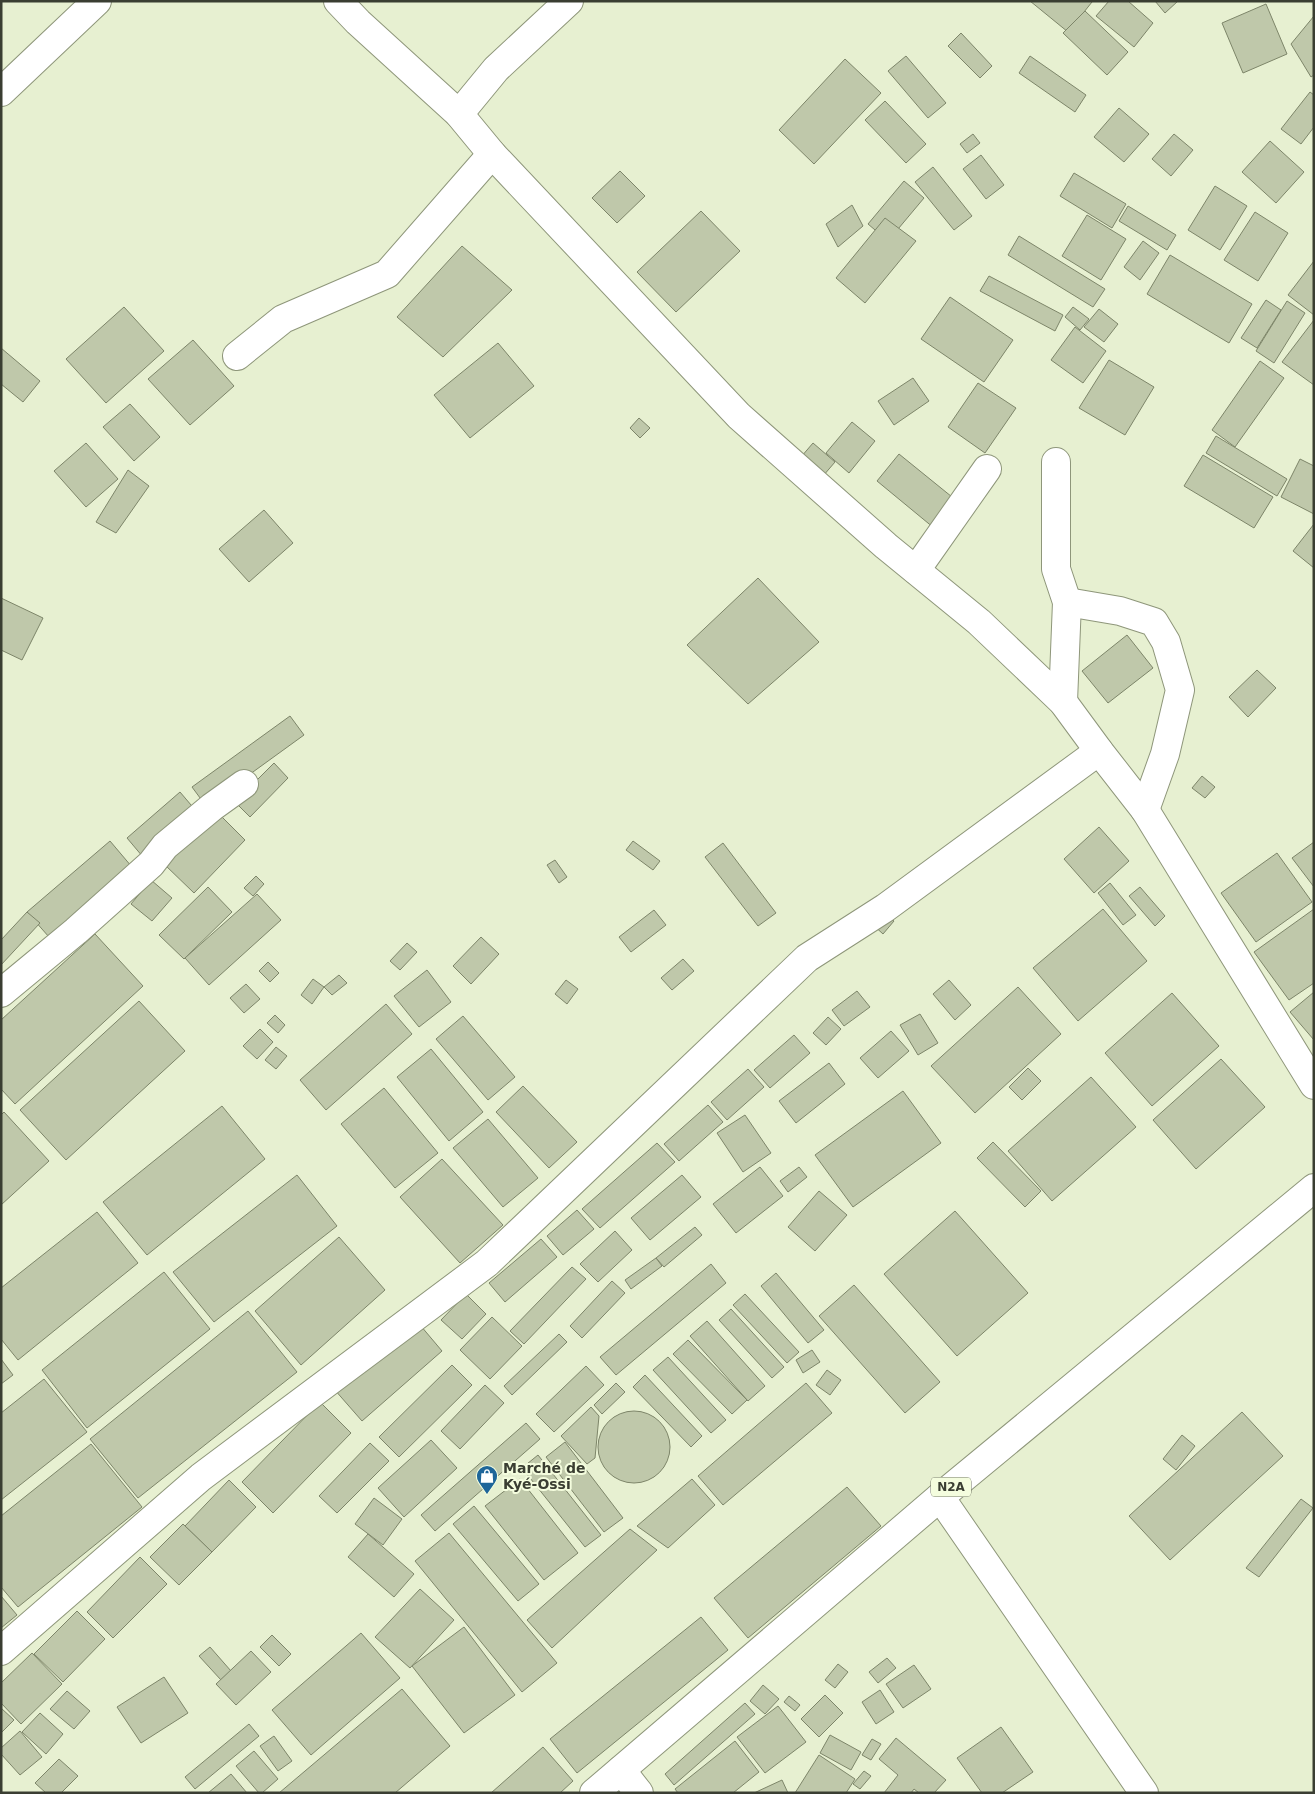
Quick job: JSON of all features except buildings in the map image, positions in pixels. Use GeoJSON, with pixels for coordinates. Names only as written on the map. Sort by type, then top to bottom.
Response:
{"type":"FeatureCollection","features":[{"type":"Feature","properties":{"kind":"main road"},"geometry":{"type":"LineString","coordinates":[[1,92],[97,1]]}},
{"type":"Feature","properties":{"kind":"main road"},"geometry":{"type":"LineString","coordinates":[[338,1],[358,22],[459,114],[492,154],[739,416],[886,546],[979,622],[1063,702],[1145,810],[1314,1085]]}},
{"type":"Feature","properties":{"kind":"main road"},"geometry":{"type":"LineString","coordinates":[[459,114],[496,69],[569,1]]}},
{"type":"Feature","properties":{"kind":"main road"},"geometry":{"type":"LineString","coordinates":[[236,356],[283,319],[387,274],[492,154]]}},
{"type":"Feature","properties":{"kind":"main road"},"geometry":{"type":"LineString","coordinates":[[1056,462],[1056,569],[1066,602],[1063,702]]}},
{"type":"Feature","properties":{"kind":"main road"},"geometry":{"type":"LineString","coordinates":[[916,570],[987,469]]}},
{"type":"Feature","properties":{"kind":"main road"},"geometry":{"type":"LineString","coordinates":[[1066,602],[1120,611],[1154,622],[1166,642],[1180,690],[1165,754],[1145,810]]}},
{"type":"Feature","properties":{"kind":"main road"},"geometry":{"type":"LineString","coordinates":[[1,1650],[201,1478],[487,1263],[807,958],[885,908],[1099,751]]}},
{"type":"Feature","properties":{"kind":"main road"},"geometry":{"type":"LineString","coordinates":[[1,993],[76,931],[151,864],[165,846],[212,807],[244,784]]}},
{"type":"Feature","properties":{"kind":"main road","name":"N2A"},"geometry":{"type":"LineString","coordinates":[[594,1793],[940,1496],[1309,1199]]}},
{"type":"Feature","properties":{"kind":"main road"},"geometry":{"type":"LineString","coordinates":[[940,1496],[1144,1793]]}},
{"type":"Feature","properties":{"kind":"main road"},"geometry":{"type":"LineString","coordinates":[[621,1770],[639,1793]]}},
{"type":"Feature","properties":{"kind":"place","name":"Marché de Kyé-Ossi"},"geometry":{"type":"Point","coordinates":[487,1495]}}]}
